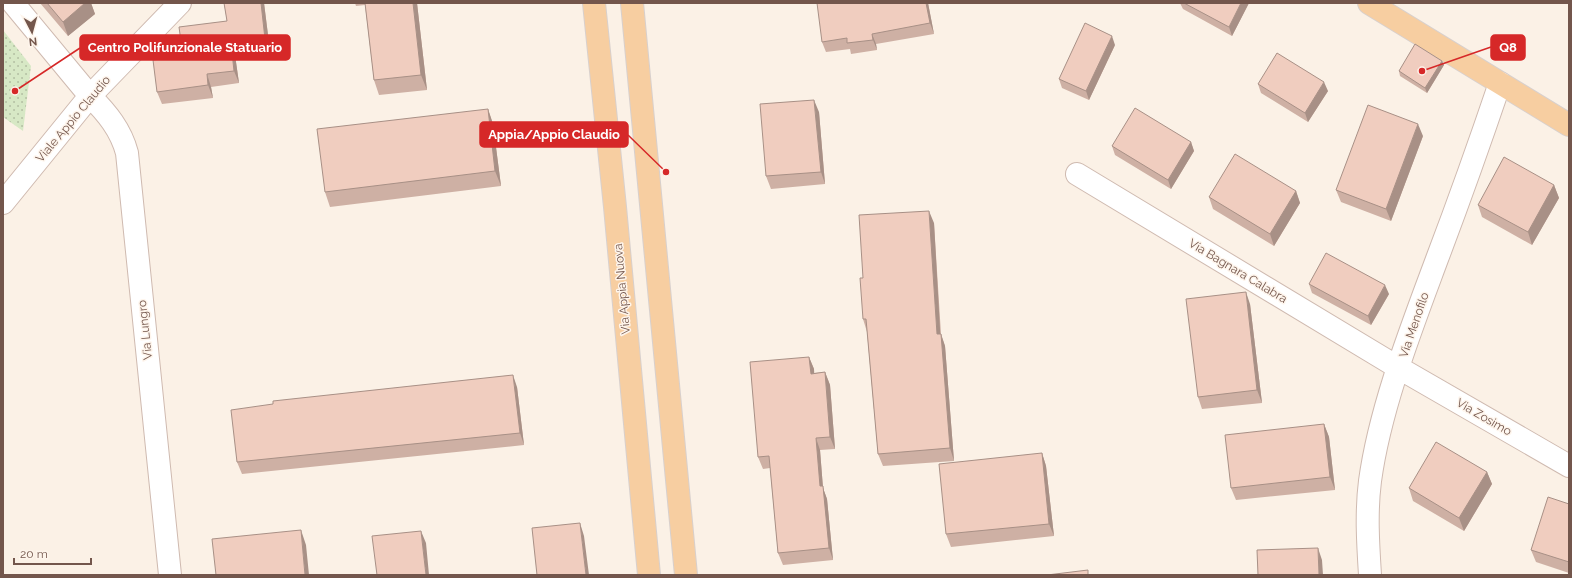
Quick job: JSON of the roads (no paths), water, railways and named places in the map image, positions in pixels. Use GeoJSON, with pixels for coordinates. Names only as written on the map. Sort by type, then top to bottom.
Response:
{"type":"FeatureCollection","features":[{"type":"Feature","properties":{"kind":"main road","name":"Via Appia Nuova"},"geometry":{"type":"LineString","coordinates":[[594,3],[615,207],[649,575]]}},
{"type":"Feature","properties":{"kind":"main road"},"geometry":{"type":"LineString","coordinates":[[632,3],[686,575]]}},
{"type":"Feature","properties":{"kind":"main road"},"geometry":{"type":"LineString","coordinates":[[1369,3],[1569,125]]}},
{"type":"Feature","properties":{"kind":"street","name":"Via Lungro"},"geometry":{"type":"LineString","coordinates":[[12,3],[90,96],[103,109],[119,130],[127,153],[170,575]]}},
{"type":"Feature","properties":{"kind":"street","name":"Viale Appio Claudio"},"geometry":{"type":"LineString","coordinates":[[3,203],[90,96],[180,3]]}},
{"type":"Feature","properties":{"kind":"street","name":"Via Menofilo"},"geometry":{"type":"LineString","coordinates":[[1370,575],[1368,532],[1370,483],[1378,436],[1414,322],[1472,168],[1500,83]]}},
{"type":"Feature","properties":{"kind":"street","name":"Via Bagnara Calabra"},"geometry":{"type":"LineString","coordinates":[[1077,174],[1399,368]]}},
{"type":"Feature","properties":{"kind":"street","name":"Via Zosimo"},"geometry":{"type":"LineString","coordinates":[[1399,368],[1569,466]]}},
{"type":"Feature","properties":{"kind":"place","name":"Q8"},"geometry":{"type":"Point","coordinates":[1422,71]}},
{"type":"Feature","properties":{"kind":"place","name":"Centro Polifunzionale Statuario"},"geometry":{"type":"Point","coordinates":[15,91]}},
{"type":"Feature","properties":{"kind":"place","name":"Appia/Appio Claudio"},"geometry":{"type":"Point","coordinates":[666,172]}}]}
